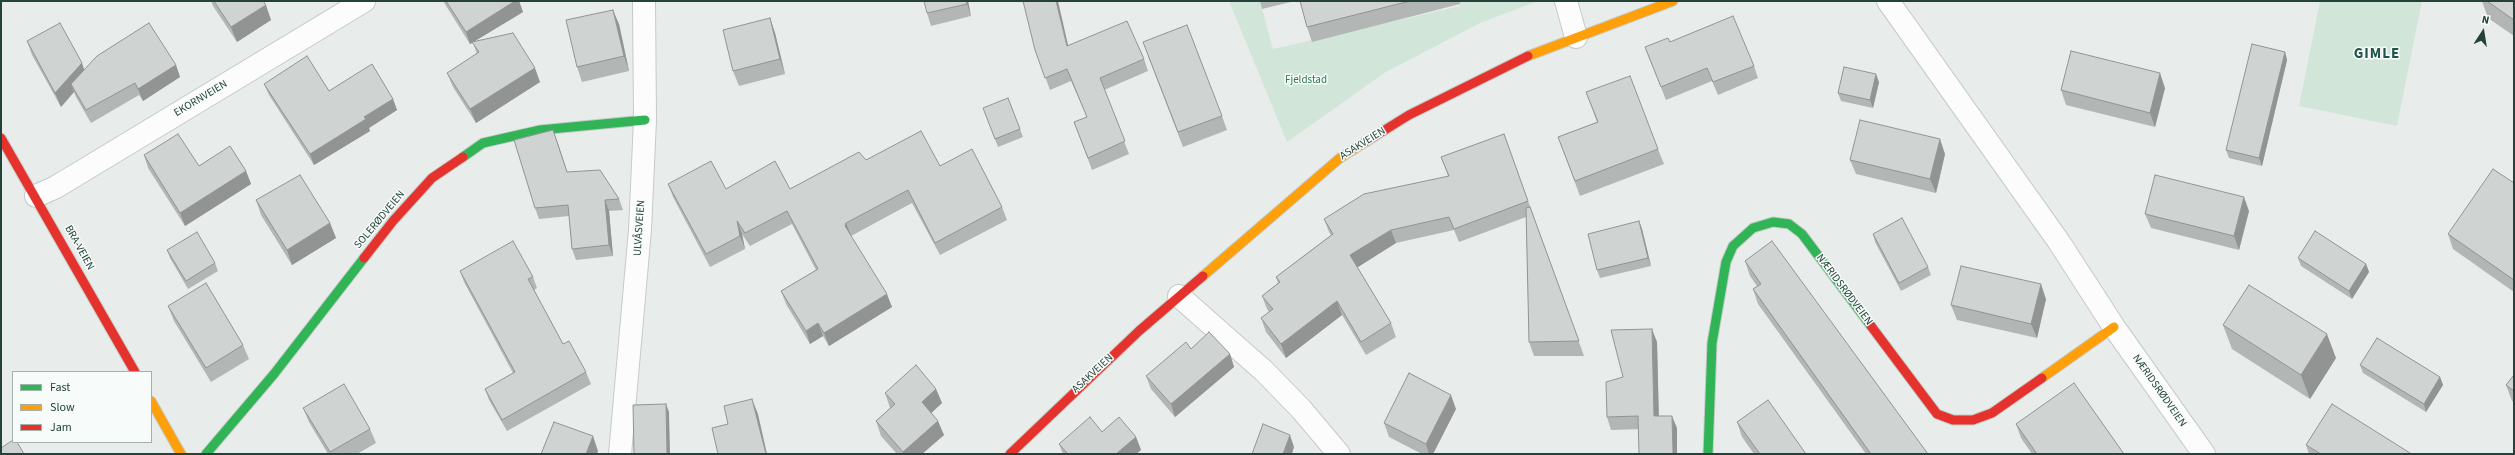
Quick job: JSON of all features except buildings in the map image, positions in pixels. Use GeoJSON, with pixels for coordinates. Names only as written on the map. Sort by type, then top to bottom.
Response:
{"type":"FeatureCollection","features":[{"type":"Feature","properties":{"kind":"street","name":"EKORNVEIEN"},"geometry":{"type":"LineString","coordinates":[[36,196],[56,187],[364,1]]}},
{"type":"Feature","properties":{"kind":"street","name":"ULVÅSVEIEN"},"geometry":{"type":"LineString","coordinates":[[620,454],[640,230],[645,120],[644,1]]}},
{"type":"Feature","properties":{"kind":"street"},"geometry":{"type":"LineString","coordinates":[[1566,1],[1576,37]]}},
{"type":"Feature","properties":{"kind":"street","name":"ASAKVEIEN"},"geometry":{"type":"LineString","coordinates":[[1010,454],[1179,296],[1340,158],[1409,115],[1541,50],[1673,1]]}},
{"type":"Feature","properties":{"kind":"street","name":"NÆRIDSRØDVEIEN"},"geometry":{"type":"LineString","coordinates":[[1888,1],[2059,242],[2114,327],[2204,454]]}},
{"type":"Feature","properties":{"kind":"street","name":"SOLERØDVEIEN"},"geometry":{"type":"LineString","coordinates":[[206,454],[274,374],[393,221],[432,178],[483,143],[540,130],[645,120]]}},
{"type":"Feature","properties":{"kind":"street","name":"BRA-VEIEN"},"geometry":{"type":"LineString","coordinates":[[1,138],[36,196],[134,371]]}},
{"type":"Feature","properties":{"kind":"street","name":"NÆRIDSRØDVEIEN"},"geometry":{"type":"LineString","coordinates":[[1708,454],[1712,343],[1726,262],[1733,246],[1753,228],[1773,222],[1789,224],[1802,234],[1937,414],[1953,420],[1973,420],[1992,412],[2114,327]]}},
{"type":"Feature","properties":{"kind":"street"},"geometry":{"type":"LineString","coordinates":[[1179,296],[1264,372],[1301,410],[1339,454]]}},
{"type":"Feature","properties":{"kind":"street"},"geometry":{"type":"LineString","coordinates":[[152,403],[181,454]]}},
{"type":"Feature","properties":{"kind":"green space","name":"Fjeldstad"},"geometry":{"type":"Polygon","coordinates":[[[1229,1],[1260,1],[1273,49],[1460,6],[1459,1],[1538,1],[1480,23],[1386,72],[1287,142],[1229,1]]]}},
{"type":"Feature","properties":{"kind":"green space"},"geometry":{"type":"Polygon","coordinates":[[[2320,1],[2422,1],[2397,126],[2299,106],[2320,1]]]}},
{"type":"Feature","properties":{"kind":"traffic: fast"},"geometry":{"type":"LineString","coordinates":[[463,157],[483,143],[540,130],[645,120]]}},
{"type":"Feature","properties":{"kind":"traffic: fast"},"geometry":{"type":"LineString","coordinates":[[1708,454],[1712,343],[1726,262],[1733,246],[1753,228],[1773,222],[1789,224],[1802,234],[1871,326]]}},
{"type":"Feature","properties":{"kind":"traffic: fast"},"geometry":{"type":"LineString","coordinates":[[206,454],[274,374],[364,258]]}},
{"type":"Feature","properties":{"kind":"traffic: slow"},"geometry":{"type":"LineString","coordinates":[[1528,56],[1673,1]]}},
{"type":"Feature","properties":{"kind":"traffic: slow"},"geometry":{"type":"LineString","coordinates":[[1203,276],[1340,158],[1367,141]]}},
{"type":"Feature","properties":{"kind":"traffic: slow"},"geometry":{"type":"LineString","coordinates":[[2042,378],[2114,327]]}},
{"type":"Feature","properties":{"kind":"traffic: slow"},"geometry":{"type":"LineString","coordinates":[[152,403],[181,454]]}},
{"type":"Feature","properties":{"kind":"traffic: jam"},"geometry":{"type":"LineString","coordinates":[[1367,141],[1409,115],[1528,56]]}},
{"type":"Feature","properties":{"kind":"traffic: jam"},"geometry":{"type":"LineString","coordinates":[[1,138],[134,371]]}},
{"type":"Feature","properties":{"kind":"traffic: jam"},"geometry":{"type":"LineString","coordinates":[[364,258],[393,221],[432,178],[463,157]]}},
{"type":"Feature","properties":{"kind":"traffic: jam"},"geometry":{"type":"LineString","coordinates":[[1010,454],[1139,331],[1203,276]]}},
{"type":"Feature","properties":{"kind":"traffic: jam"},"geometry":{"type":"LineString","coordinates":[[1871,326],[1937,414],[1953,420],[1973,420],[1992,413],[2042,378]]}},
{"type":"Feature","properties":{"kind":"district","name":"GIMLE"},"geometry":{"type":"Point","coordinates":[2377,55]}}]}
